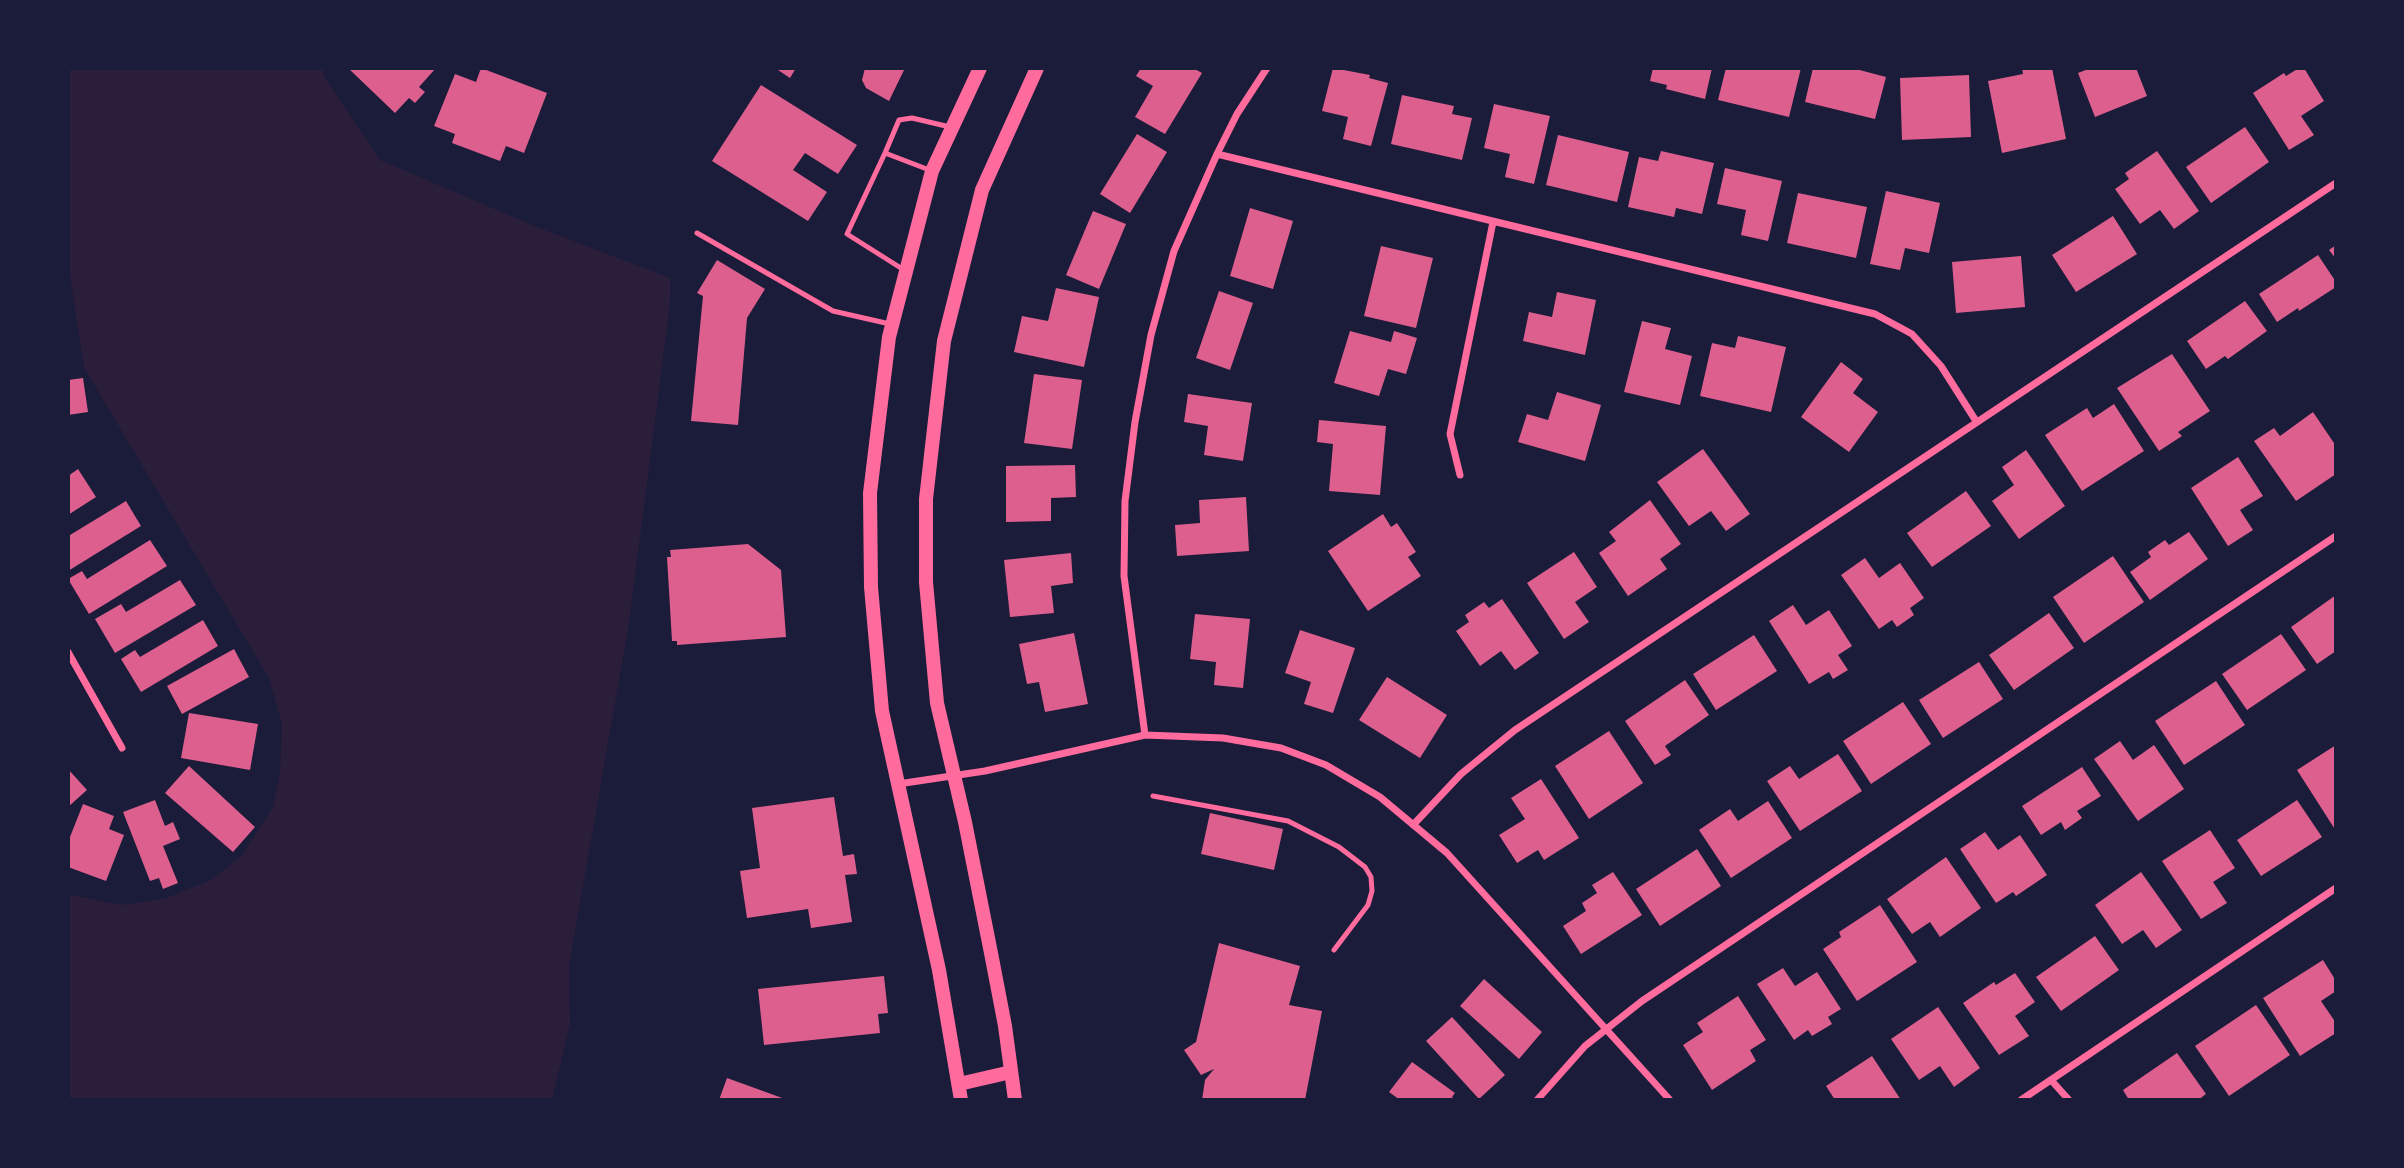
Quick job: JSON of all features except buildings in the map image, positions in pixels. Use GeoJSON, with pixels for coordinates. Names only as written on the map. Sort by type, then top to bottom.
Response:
{"type":"FeatureCollection","features":[{"type":"Feature","properties":{"kind":"main road"},"geometry":{"type":"LineString","coordinates":[[961,1100],[939,970],[882,711],[871,587],[870,493],[889,337],[906,271],[932,171],[980,68]]}},
{"type":"Feature","properties":{"kind":"main road"},"geometry":{"type":"LineString","coordinates":[[1015,1100],[1005,1026],[978,888],[937,703],[926,582],[926,499],[944,341],[982,190],[1037,68]]}},
{"type":"Feature","properties":{"kind":"main road"},"geometry":{"type":"LineString","coordinates":[[959,1084],[1012,1072]]}},
{"type":"Feature","properties":{"kind":"street"},"geometry":{"type":"LineString","coordinates":[[1145,735],[1125,576],[1125,501],[1135,422],[1151,335],[1174,251],[1237,114],[1267,68]]}},
{"type":"Feature","properties":{"kind":"street"},"geometry":{"type":"LineString","coordinates":[[1217,154],[1875,314],[1912,334],[1941,366],[1976,421]]}},
{"type":"Feature","properties":{"kind":"street"},"geometry":{"type":"LineString","coordinates":[[1413,825],[1461,774],[1515,730],[2336,183]]}},
{"type":"Feature","properties":{"kind":"street"},"geometry":{"type":"LineString","coordinates":[[1460,475],[1450,433],[1493,222]]}},
{"type":"Feature","properties":{"kind":"street"},"geometry":{"type":"LineString","coordinates":[[1537,1100],[1585,1046],[1642,1001],[2336,536]]}},
{"type":"Feature","properties":{"kind":"street"},"geometry":{"type":"LineString","coordinates":[[68,652],[122,748]]}},
{"type":"Feature","properties":{"kind":"street"},"geometry":{"type":"LineString","coordinates":[[898,784],[985,771],[1145,735],[1223,738],[1281,748],[1326,765],[1380,797],[1447,853],[1670,1100]]}},
{"type":"Feature","properties":{"kind":"street"},"geometry":{"type":"LineString","coordinates":[[2021,1100],[2336,888]]}},
{"type":"Feature","properties":{"kind":"street"},"geometry":{"type":"LineString","coordinates":[[2051,1080],[2069,1100]]}},
{"type":"Feature","properties":{"kind":"lane"},"geometry":{"type":"LineString","coordinates":[[906,271],[847,234],[899,120],[912,118],[953,127]]}},
{"type":"Feature","properties":{"kind":"lane"},"geometry":{"type":"LineString","coordinates":[[885,153],[932,171]]}},
{"type":"Feature","properties":{"kind":"lane"},"geometry":{"type":"LineString","coordinates":[[697,233],[833,311],[893,324]]}},
{"type":"Feature","properties":{"kind":"lane"},"geometry":{"type":"LineString","coordinates":[[1153,796],[1288,821],[1339,847],[1365,867],[1372,884],[1368,905],[1334,950]]}},
{"type":"Feature","properties":{"kind":"shaded area"},"geometry":{"type":"Polygon","coordinates":[[[68,68],[322,68],[325,78],[380,160],[537,227],[670,278],[670,303],[629,623],[569,966],[570,1024],[552,1100],[68,1100],[68,894],[120,905],[164,899],[213,879],[243,854],[273,807],[280,772],[282,724],[269,678],[84,368],[68,262],[68,68]]]}}]}
